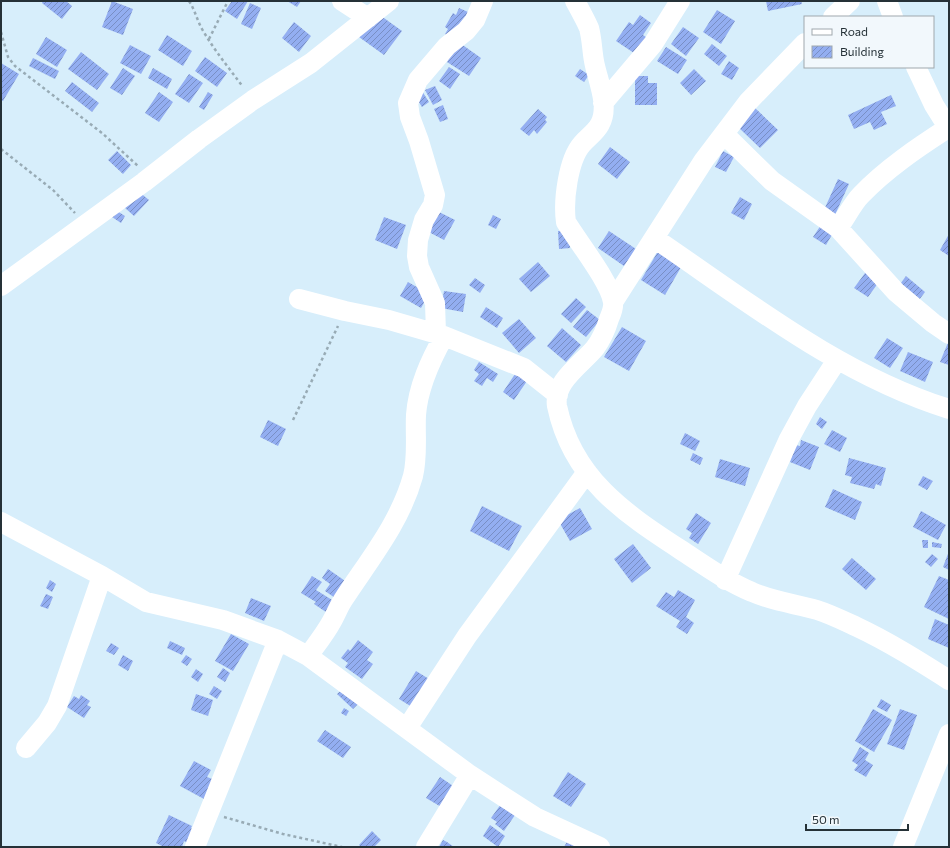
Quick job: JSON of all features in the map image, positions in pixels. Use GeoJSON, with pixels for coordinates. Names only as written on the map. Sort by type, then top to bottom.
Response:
{"type":"FeatureCollection","features":[{"type":"Feature","properties":{"kind":"street"},"geometry":{"type":"LineString","coordinates":[[342,1],[368,18]]}},
{"type":"Feature","properties":{"kind":"street"},"geometry":{"type":"LineString","coordinates":[[1,286],[253,100],[311,63],[389,1]]}},
{"type":"Feature","properties":{"kind":"street"},"geometry":{"type":"LineString","coordinates":[[308,656],[332,622],[343,600],[380,547],[404,502],[413,476],[416,460],[416,414],[421,388],[440,335],[435,303],[419,267],[417,256],[418,240],[424,220],[434,205],[435,195],[419,141],[410,117],[408,103],[418,80],[447,46],[471,25],[475,20],[483,1]]}},
{"type":"Feature","properties":{"kind":"street"},"geometry":{"type":"LineString","coordinates":[[575,1],[591,36],[594,61],[603,103],[601,123],[581,144],[574,156],[568,174],[565,214],[566,222],[608,287],[613,302]]}},
{"type":"Feature","properties":{"kind":"street"},"geometry":{"type":"LineString","coordinates":[[603,103],[653,44],[680,1]]}},
{"type":"Feature","properties":{"kind":"street"},"geometry":{"type":"LineString","coordinates":[[834,16],[850,1]]}},
{"type":"Feature","properties":{"kind":"street"},"geometry":{"type":"LineString","coordinates":[[887,1],[893,16]]}},
{"type":"Feature","properties":{"kind":"street"},"geometry":{"type":"LineString","coordinates":[[804,43],[748,102],[704,160],[613,302],[608,324],[596,346],[562,384],[557,403],[560,416],[571,443],[593,482],[646,528],[725,580],[754,593],[819,611],[856,626],[905,652],[949,680]]}},
{"type":"Feature","properties":{"kind":"street"},"geometry":{"type":"LineString","coordinates":[[838,228],[860,196],[880,177],[913,150],[948,128],[917,68]]}},
{"type":"Feature","properties":{"kind":"street"},"geometry":{"type":"LineString","coordinates":[[724,134],[772,180],[838,228],[896,292],[933,323],[949,334]]}},
{"type":"Feature","properties":{"kind":"street"},"geometry":{"type":"LineString","coordinates":[[654,238],[838,360],[919,399],[949,408]]}},
{"type":"Feature","properties":{"kind":"street"},"geometry":{"type":"LineString","coordinates":[[299,299],[345,311],[389,320],[440,335],[524,368],[558,395]]}},
{"type":"Feature","properties":{"kind":"street"},"geometry":{"type":"LineString","coordinates":[[725,580],[789,438],[807,406],[838,360]]}},
{"type":"Feature","properties":{"kind":"street"},"geometry":{"type":"LineString","coordinates":[[407,728],[467,636],[587,472]]}},
{"type":"Feature","properties":{"kind":"street"},"geometry":{"type":"LineString","coordinates":[[1,522],[102,576],[146,602],[222,620],[278,640],[308,656],[470,775],[535,817],[600,847]]}},
{"type":"Feature","properties":{"kind":"street"},"geometry":{"type":"LineString","coordinates":[[26,748],[47,723],[57,706],[102,576]]}},
{"type":"Feature","properties":{"kind":"street"},"geometry":{"type":"LineString","coordinates":[[195,847],[278,640]]}},
{"type":"Feature","properties":{"kind":"street"},"geometry":{"type":"LineString","coordinates":[[903,847],[949,734]]}},
{"type":"Feature","properties":{"kind":"street"},"geometry":{"type":"LineString","coordinates":[[426,847],[470,775]]}},
{"type":"Feature","properties":{"kind":"path"},"geometry":{"type":"LineString","coordinates":[[189,1],[222,60],[253,100]]}},
{"type":"Feature","properties":{"kind":"path"},"geometry":{"type":"LineString","coordinates":[[209,39],[228,1]]}},
{"type":"Feature","properties":{"kind":"path"},"geometry":{"type":"LineString","coordinates":[[1,32],[8,57],[14,66],[102,133],[150,177]]}},
{"type":"Feature","properties":{"kind":"path"},"geometry":{"type":"LineString","coordinates":[[1,149],[53,190],[87,224]]}},
{"type":"Feature","properties":{"kind":"path"},"geometry":{"type":"LineString","coordinates":[[293,420],[345,311]]}},
{"type":"Feature","properties":{"kind":"path"},"geometry":{"type":"LineString","coordinates":[[208,813],[283,834],[342,847]]}},
{"type":"Feature","properties":{"kind":"building"},"geometry":{"type":"Polygon","coordinates":[[[43,1],[66,1],[72,6],[62,19],[42,3],[43,1]]]}},
{"type":"Feature","properties":{"kind":"building"},"geometry":{"type":"Polygon","coordinates":[[[112,1],[133,9],[123,35],[102,27],[112,1]]]}},
{"type":"Feature","properties":{"kind":"building"},"geometry":{"type":"Polygon","coordinates":[[[232,1],[248,1],[237,19],[225,11],[232,1]]]}},
{"type":"Feature","properties":{"kind":"building"},"geometry":{"type":"Polygon","coordinates":[[[287,1],[301,1],[297,7],[287,1]]]}},
{"type":"Feature","properties":{"kind":"building"},"geometry":{"type":"Polygon","coordinates":[[[766,1],[801,1],[802,4],[768,11],[766,1]]]}},
{"type":"Feature","properties":{"kind":"building"},"geometry":{"type":"Polygon","coordinates":[[[250,3],[261,8],[252,29],[241,24],[250,3]]]}},
{"type":"Feature","properties":{"kind":"building"},"geometry":{"type":"Polygon","coordinates":[[[459,8],[468,12],[453,39],[445,34],[448,29],[445,27],[453,13],[456,15],[459,8]]]}},
{"type":"Feature","properties":{"kind":"building"},"geometry":{"type":"Polygon","coordinates":[[[717,10],[735,21],[721,44],[703,32],[717,10]]]}},
{"type":"Feature","properties":{"kind":"building"},"geometry":{"type":"Polygon","coordinates":[[[377,13],[402,31],[384,55],[359,37],[377,13]]]}},
{"type":"Feature","properties":{"kind":"building"},"geometry":{"type":"Polygon","coordinates":[[[640,15],[651,23],[643,35],[649,39],[637,55],[616,41],[629,22],[633,25],[640,15]]]}},
{"type":"Feature","properties":{"kind":"building"},"geometry":{"type":"Polygon","coordinates":[[[294,22],[311,36],[299,52],[282,38],[294,22]]]}},
{"type":"Feature","properties":{"kind":"building"},"geometry":{"type":"Polygon","coordinates":[[[683,27],[699,38],[686,56],[671,44],[683,27]]]}},
{"type":"Feature","properties":{"kind":"building"},"geometry":{"type":"Polygon","coordinates":[[[167,35],[192,51],[183,66],[158,50],[167,35]]]}},
{"type":"Feature","properties":{"kind":"building"},"geometry":{"type":"Polygon","coordinates":[[[46,37],[67,50],[57,67],[36,54],[46,37]]]}},
{"type":"Feature","properties":{"kind":"building"},"geometry":{"type":"Polygon","coordinates":[[[457,41],[481,58],[469,76],[447,62],[457,41]]]}},
{"type":"Feature","properties":{"kind":"building"},"geometry":{"type":"Polygon","coordinates":[[[712,44],[727,56],[719,66],[704,54],[712,44]]]}},
{"type":"Feature","properties":{"kind":"building"},"geometry":{"type":"Polygon","coordinates":[[[130,45],[151,56],[141,74],[120,63],[130,45]]]}},
{"type":"Feature","properties":{"kind":"building"},"geometry":{"type":"Polygon","coordinates":[[[666,47],[687,60],[678,74],[657,61],[666,47]]]}},
{"type":"Feature","properties":{"kind":"building"},"geometry":{"type":"Polygon","coordinates":[[[81,52],[109,74],[97,90],[68,69],[81,52]]]}},
{"type":"Feature","properties":{"kind":"building"},"geometry":{"type":"Polygon","coordinates":[[[205,57],[227,73],[217,87],[195,71],[205,57]]]}},
{"type":"Feature","properties":{"kind":"building"},"geometry":{"type":"Polygon","coordinates":[[[33,58],[59,71],[55,79],[29,66],[33,58]]]}},
{"type":"Feature","properties":{"kind":"building"},"geometry":{"type":"Polygon","coordinates":[[[729,61],[739,68],[732,80],[721,74],[729,61]]]}},
{"type":"Feature","properties":{"kind":"building"},"geometry":{"type":"Polygon","coordinates":[[[1,63],[19,74],[3,101],[1,100],[1,63]]]}},
{"type":"Feature","properties":{"kind":"building"},"geometry":{"type":"Polygon","coordinates":[[[449,67],[460,74],[450,89],[439,81],[449,67]]]}},
{"type":"Feature","properties":{"kind":"building"},"geometry":{"type":"Polygon","coordinates":[[[123,68],[135,76],[122,95],[110,88],[123,68]]]}},
{"type":"Feature","properties":{"kind":"building"},"geometry":{"type":"Polygon","coordinates":[[[153,68],[172,79],[167,89],[148,78],[153,68]]]}},
{"type":"Feature","properties":{"kind":"building"},"geometry":{"type":"Polygon","coordinates":[[[580,69],[589,75],[584,82],[575,76],[580,69]]]}},
{"type":"Feature","properties":{"kind":"building"},"geometry":{"type":"Polygon","coordinates":[[[694,69],[706,81],[691,95],[680,83],[694,69]]]}},
{"type":"Feature","properties":{"kind":"building"},"geometry":{"type":"Polygon","coordinates":[[[189,74],[203,83],[189,103],[175,94],[189,74]]]}},
{"type":"Feature","properties":{"kind":"building"},"geometry":{"type":"Polygon","coordinates":[[[635,76],[648,76],[648,83],[657,83],[657,105],[635,105],[635,76]]]}},
{"type":"Feature","properties":{"kind":"building"},"geometry":{"type":"Polygon","coordinates":[[[72,82],[99,103],[92,112],[65,91],[72,82]]]}},
{"type":"Feature","properties":{"kind":"building"},"geometry":{"type":"Polygon","coordinates":[[[435,86],[442,100],[433,105],[425,90],[435,86]]]}},
{"type":"Feature","properties":{"kind":"building"},"geometry":{"type":"Polygon","coordinates":[[[422,91],[429,102],[422,107],[415,96],[422,91]]]}},
{"type":"Feature","properties":{"kind":"building"},"geometry":{"type":"Polygon","coordinates":[[[159,92],[173,102],[159,122],[145,113],[159,92]]]}},
{"type":"Feature","properties":{"kind":"building"},"geometry":{"type":"Polygon","coordinates":[[[208,92],[213,95],[204,110],[199,107],[208,92]]]}},
{"type":"Feature","properties":{"kind":"building"},"geometry":{"type":"Polygon","coordinates":[[[891,95],[896,106],[881,112],[887,124],[874,130],[870,122],[854,129],[848,115],[891,95]]]}},
{"type":"Feature","properties":{"kind":"building"},"geometry":{"type":"Polygon","coordinates":[[[443,105],[448,119],[440,122],[434,109],[443,105]]]}},
{"type":"Feature","properties":{"kind":"building"},"geometry":{"type":"Polygon","coordinates":[[[755,108],[778,130],[760,148],[737,126],[755,108]]]}},
{"type":"Feature","properties":{"kind":"building"},"geometry":{"type":"Polygon","coordinates":[[[538,109],[547,117],[545,120],[547,122],[537,134],[534,130],[529,136],[520,129],[538,109]]]}},
{"type":"Feature","properties":{"kind":"building"},"geometry":{"type":"Polygon","coordinates":[[[610,147],[630,162],[617,179],[598,164],[610,147]]]}},
{"type":"Feature","properties":{"kind":"building"},"geometry":{"type":"Polygon","coordinates":[[[117,151],[131,165],[123,174],[108,160],[117,151]]]}},
{"type":"Feature","properties":{"kind":"building"},"geometry":{"type":"Polygon","coordinates":[[[723,151],[734,157],[726,172],[715,167],[723,151]]]}},
{"type":"Feature","properties":{"kind":"building"},"geometry":{"type":"Polygon","coordinates":[[[838,179],[849,184],[834,217],[823,212],[838,179]]]}},
{"type":"Feature","properties":{"kind":"building"},"geometry":{"type":"Polygon","coordinates":[[[138,191],[149,200],[134,216],[124,207],[138,191]]]}},
{"type":"Feature","properties":{"kind":"building"},"geometry":{"type":"Polygon","coordinates":[[[740,197],[752,204],[744,220],[731,213],[740,197]]]}},
{"type":"Feature","properties":{"kind":"building"},"geometry":{"type":"Polygon","coordinates":[[[114,209],[125,216],[121,223],[109,215],[114,209]]]}},
{"type":"Feature","properties":{"kind":"building"},"geometry":{"type":"Polygon","coordinates":[[[435,210],[455,220],[444,240],[425,230],[435,210]]]}},
{"type":"Feature","properties":{"kind":"building"},"geometry":{"type":"Polygon","coordinates":[[[493,215],[501,219],[496,229],[488,225],[493,215]]]}},
{"type":"Feature","properties":{"kind":"building"},"geometry":{"type":"Polygon","coordinates":[[[384,217],[406,225],[397,249],[375,240],[384,217]]]}},
{"type":"Feature","properties":{"kind":"building"},"geometry":{"type":"Polygon","coordinates":[[[821,225],[833,233],[826,245],[813,237],[821,225]]]}},
{"type":"Feature","properties":{"kind":"building"},"geometry":{"type":"Polygon","coordinates":[[[569,230],[570,248],[559,249],[558,231],[569,230]]]}},
{"type":"Feature","properties":{"kind":"building"},"geometry":{"type":"Polygon","coordinates":[[[609,231],[636,249],[624,266],[598,248],[609,231]]]}},
{"type":"Feature","properties":{"kind":"building"},"geometry":{"type":"Polygon","coordinates":[[[949,234],[949,256],[940,250],[949,234]]]}},
{"type":"Feature","properties":{"kind":"building"},"geometry":{"type":"Polygon","coordinates":[[[660,248],[684,262],[665,295],[641,280],[660,248]]]}},
{"type":"Feature","properties":{"kind":"building"},"geometry":{"type":"Polygon","coordinates":[[[538,262],[550,276],[531,292],[519,279],[538,262]]]}},
{"type":"Feature","properties":{"kind":"building"},"geometry":{"type":"Polygon","coordinates":[[[868,269],[881,279],[868,297],[854,288],[868,269]]]}},
{"type":"Feature","properties":{"kind":"building"},"geometry":{"type":"Polygon","coordinates":[[[906,276],[925,292],[919,300],[898,287],[906,276]]]}},
{"type":"Feature","properties":{"kind":"building"},"geometry":{"type":"Polygon","coordinates":[[[475,278],[485,285],[480,293],[469,285],[475,278]]]}},
{"type":"Feature","properties":{"kind":"building"},"geometry":{"type":"Polygon","coordinates":[[[408,282],[429,294],[421,308],[400,296],[408,282]]]}},
{"type":"Feature","properties":{"kind":"building"},"geometry":{"type":"Polygon","coordinates":[[[444,291],[466,294],[463,312],[441,308],[444,291]]]}},
{"type":"Feature","properties":{"kind":"building"},"geometry":{"type":"Polygon","coordinates":[[[576,298],[586,307],[571,323],[561,314],[576,298]]]}},
{"type":"Feature","properties":{"kind":"building"},"geometry":{"type":"Polygon","coordinates":[[[486,307],[503,318],[497,328],[480,317],[486,307]]]}},
{"type":"Feature","properties":{"kind":"building"},"geometry":{"type":"Polygon","coordinates":[[[587,310],[600,320],[586,337],[573,327],[587,310]]]}},
{"type":"Feature","properties":{"kind":"building"},"geometry":{"type":"Polygon","coordinates":[[[519,319],[536,338],[519,353],[502,333],[519,319]]]}},
{"type":"Feature","properties":{"kind":"building"},"geometry":{"type":"Polygon","coordinates":[[[622,327],[646,341],[629,371],[604,357],[622,327]]]}},
{"type":"Feature","properties":{"kind":"building"},"geometry":{"type":"Polygon","coordinates":[[[562,328],[581,345],[566,362],[547,346],[562,328]]]}},
{"type":"Feature","properties":{"kind":"building"},"geometry":{"type":"Polygon","coordinates":[[[887,338],[903,348],[890,368],[874,358],[887,338]]]}},
{"type":"Feature","properties":{"kind":"building"},"geometry":{"type":"Polygon","coordinates":[[[949,340],[949,365],[940,362],[949,340]]]}},
{"type":"Feature","properties":{"kind":"building"},"geometry":{"type":"Polygon","coordinates":[[[908,352],[933,362],[925,382],[900,371],[908,352]]]}},
{"type":"Feature","properties":{"kind":"building"},"geometry":{"type":"Polygon","coordinates":[[[479,362],[498,374],[493,382],[487,378],[482,386],[474,381],[479,374],[474,370],[479,362]]]}},
{"type":"Feature","properties":{"kind":"building"},"geometry":{"type":"Polygon","coordinates":[[[515,374],[527,381],[514,400],[503,392],[515,374]]]}},
{"type":"Feature","properties":{"kind":"building"},"geometry":{"type":"Polygon","coordinates":[[[820,417],[827,422],[822,429],[816,424],[820,417]]]}},
{"type":"Feature","properties":{"kind":"building"},"geometry":{"type":"Polygon","coordinates":[[[268,420],[286,429],[278,446],[260,437],[268,420]]]}},
{"type":"Feature","properties":{"kind":"building"},"geometry":{"type":"Polygon","coordinates":[[[832,430],[847,438],[840,452],[824,444],[832,430]]]}},
{"type":"Feature","properties":{"kind":"building"},"geometry":{"type":"Polygon","coordinates":[[[685,433],[700,441],[695,451],[680,444],[685,433]]]}},
{"type":"Feature","properties":{"kind":"building"},"geometry":{"type":"Polygon","coordinates":[[[801,440],[819,447],[810,470],[790,462],[796,445],[800,446],[801,440]]]}},
{"type":"Feature","properties":{"kind":"building"},"geometry":{"type":"Polygon","coordinates":[[[693,453],[703,458],[700,465],[690,460],[693,453]]]}},
{"type":"Feature","properties":{"kind":"building"},"geometry":{"type":"Polygon","coordinates":[[[849,458],[886,468],[881,486],[876,484],[874,489],[850,483],[852,477],[845,475],[849,458]]]}},
{"type":"Feature","properties":{"kind":"building"},"geometry":{"type":"Polygon","coordinates":[[[720,459],[750,468],[745,486],[715,477],[720,459]]]}},
{"type":"Feature","properties":{"kind":"building"},"geometry":{"type":"Polygon","coordinates":[[[923,476],[933,481],[927,490],[918,485],[923,476]]]}},
{"type":"Feature","properties":{"kind":"building"},"geometry":{"type":"Polygon","coordinates":[[[833,489],[862,502],[855,520],[825,507],[833,489]]]}},
{"type":"Feature","properties":{"kind":"building"},"geometry":{"type":"Polygon","coordinates":[[[482,506],[522,526],[509,551],[470,531],[482,506]]]}},
{"type":"Feature","properties":{"kind":"building"},"geometry":{"type":"Polygon","coordinates":[[[580,508],[592,529],[570,541],[558,520],[580,508]]]}},
{"type":"Feature","properties":{"kind":"building"},"geometry":{"type":"Polygon","coordinates":[[[921,511],[946,525],[938,540],[913,527],[921,511]]]}},
{"type":"Feature","properties":{"kind":"building"},"geometry":{"type":"Polygon","coordinates":[[[696,513],[711,523],[698,544],[689,538],[692,533],[686,529],[696,513]]]}},
{"type":"Feature","properties":{"kind":"building"},"geometry":{"type":"Polygon","coordinates":[[[922,540],[928,540],[928,548],[923,548],[922,540]]]}},
{"type":"Feature","properties":{"kind":"building"},"geometry":{"type":"Polygon","coordinates":[[[932,542],[942,544],[941,548],[932,547],[932,542]]]}},
{"type":"Feature","properties":{"kind":"building"},"geometry":{"type":"Polygon","coordinates":[[[633,544],[651,568],[632,583],[614,559],[633,544]]]}},
{"type":"Feature","properties":{"kind":"building"},"geometry":{"type":"Polygon","coordinates":[[[949,551],[949,570],[943,567],[949,551]]]}},
{"type":"Feature","properties":{"kind":"building"},"geometry":{"type":"Polygon","coordinates":[[[932,554],[938,559],[931,567],[925,562],[932,554]]]}},
{"type":"Feature","properties":{"kind":"building"},"geometry":{"type":"Polygon","coordinates":[[[852,558],[876,579],[866,590],[842,569],[852,558]]]}},
{"type":"Feature","properties":{"kind":"building"},"geometry":{"type":"Polygon","coordinates":[[[328,569],[348,583],[338,600],[325,591],[330,584],[322,578],[328,569]]]}},
{"type":"Feature","properties":{"kind":"building"},"geometry":{"type":"Polygon","coordinates":[[[312,576],[322,582],[316,590],[337,603],[329,614],[314,604],[316,602],[301,593],[312,576]]]}},
{"type":"Feature","properties":{"kind":"building"},"geometry":{"type":"Polygon","coordinates":[[[939,576],[949,580],[949,619],[924,607],[939,576]]]}},
{"type":"Feature","properties":{"kind":"building"},"geometry":{"type":"Polygon","coordinates":[[[50,580],[56,584],[52,592],[46,588],[50,580]]]}},
{"type":"Feature","properties":{"kind":"building"},"geometry":{"type":"Polygon","coordinates":[[[678,590],[695,600],[686,617],[694,623],[687,634],[676,627],[680,621],[656,606],[666,592],[674,597],[678,590]]]}},
{"type":"Feature","properties":{"kind":"building"},"geometry":{"type":"Polygon","coordinates":[[[46,594],[53,597],[48,609],[40,606],[46,594]]]}},
{"type":"Feature","properties":{"kind":"building"},"geometry":{"type":"Polygon","coordinates":[[[251,598],[271,606],[264,621],[245,613],[251,598]]]}},
{"type":"Feature","properties":{"kind":"building"},"geometry":{"type":"Polygon","coordinates":[[[935,619],[949,625],[949,648],[928,639],[935,619]]]}},
{"type":"Feature","properties":{"kind":"building"},"geometry":{"type":"Polygon","coordinates":[[[231,634],[249,644],[233,671],[215,661],[231,634]]]}},
{"type":"Feature","properties":{"kind":"building"},"geometry":{"type":"Polygon","coordinates":[[[358,640],[373,652],[367,660],[373,664],[362,679],[345,667],[348,663],[341,658],[348,649],[350,651],[358,640]]]}},
{"type":"Feature","properties":{"kind":"building"},"geometry":{"type":"Polygon","coordinates":[[[170,641],[185,648],[182,655],[167,648],[170,641]]]}},
{"type":"Feature","properties":{"kind":"building"},"geometry":{"type":"Polygon","coordinates":[[[111,643],[119,648],[114,655],[106,651],[111,643]]]}},
{"type":"Feature","properties":{"kind":"building"},"geometry":{"type":"Polygon","coordinates":[[[123,655],[133,661],[128,671],[118,665],[123,655]]]}},
{"type":"Feature","properties":{"kind":"building"},"geometry":{"type":"Polygon","coordinates":[[[186,655],[192,659],[187,666],[181,662],[186,655]]]}},
{"type":"Feature","properties":{"kind":"building"},"geometry":{"type":"Polygon","coordinates":[[[223,668],[230,673],[225,682],[217,677],[223,668]]]}},
{"type":"Feature","properties":{"kind":"building"},"geometry":{"type":"Polygon","coordinates":[[[196,669],[203,674],[198,682],[191,677],[196,669]]]}},
{"type":"Feature","properties":{"kind":"building"},"geometry":{"type":"Polygon","coordinates":[[[416,671],[429,679],[412,707],[399,699],[416,671]]]}},
{"type":"Feature","properties":{"kind":"building"},"geometry":{"type":"Polygon","coordinates":[[[214,686],[222,691],[217,699],[209,694],[214,686]]]}},
{"type":"Feature","properties":{"kind":"building"},"geometry":{"type":"Polygon","coordinates":[[[345,687],[360,702],[353,709],[337,694],[345,687]]]}},
{"type":"Feature","properties":{"kind":"building"},"geometry":{"type":"Polygon","coordinates":[[[196,694],[213,700],[208,716],[191,710],[196,694]]]}},
{"type":"Feature","properties":{"kind":"building"},"geometry":{"type":"Polygon","coordinates":[[[81,695],[90,701],[87,705],[91,707],[84,718],[67,707],[74,696],[79,699],[81,695]]]}},
{"type":"Feature","properties":{"kind":"building"},"geometry":{"type":"Polygon","coordinates":[[[881,699],[891,705],[887,712],[877,707],[881,699]]]}},
{"type":"Feature","properties":{"kind":"building"},"geometry":{"type":"Polygon","coordinates":[[[344,708],[349,711],[346,716],[341,713],[344,708]]]}},
{"type":"Feature","properties":{"kind":"building"},"geometry":{"type":"Polygon","coordinates":[[[873,709],[892,720],[874,752],[855,741],[873,709]]]}},
{"type":"Feature","properties":{"kind":"building"},"geometry":{"type":"Polygon","coordinates":[[[900,709],[917,715],[904,750],[887,744],[900,709]]]}},
{"type":"Feature","properties":{"kind":"building"},"geometry":{"type":"Polygon","coordinates":[[[325,730],[351,747],[343,758],[317,741],[325,730]]]}},
{"type":"Feature","properties":{"kind":"building"},"geometry":{"type":"Polygon","coordinates":[[[860,747],[869,753],[865,760],[873,765],[866,777],[854,770],[858,765],[852,761],[860,747]]]}},
{"type":"Feature","properties":{"kind":"building"},"geometry":{"type":"Polygon","coordinates":[[[194,761],[211,770],[207,777],[215,780],[204,799],[180,786],[194,761]]]}},
{"type":"Feature","properties":{"kind":"building"},"geometry":{"type":"Polygon","coordinates":[[[568,772],[586,784],[571,807],[553,796],[568,772]]]}},
{"type":"Feature","properties":{"kind":"building"},"geometry":{"type":"Polygon","coordinates":[[[440,777],[456,788],[443,808],[426,798],[440,777]]]}},
{"type":"Feature","properties":{"kind":"building"},"geometry":{"type":"Polygon","coordinates":[[[501,804],[515,815],[504,831],[495,824],[497,822],[491,818],[501,804]]]}},
{"type":"Feature","properties":{"kind":"building"},"geometry":{"type":"Polygon","coordinates":[[[169,815],[192,826],[191,828],[195,831],[189,844],[184,841],[182,847],[164,847],[156,843],[169,815]]]}},
{"type":"Feature","properties":{"kind":"building"},"geometry":{"type":"Polygon","coordinates":[[[490,825],[505,836],[498,847],[483,836],[490,825]]]}},
{"type":"Feature","properties":{"kind":"building"},"geometry":{"type":"Polygon","coordinates":[[[372,831],[381,840],[374,847],[361,847],[359,845],[372,831]]]}},
{"type":"Feature","properties":{"kind":"building"},"geometry":{"type":"Polygon","coordinates":[[[443,840],[447,842],[454,847],[439,847],[443,840]]]}},
{"type":"Feature","properties":{"kind":"building"},"geometry":{"type":"Polygon","coordinates":[[[568,840],[579,847],[564,847],[568,840]]]}}]}
